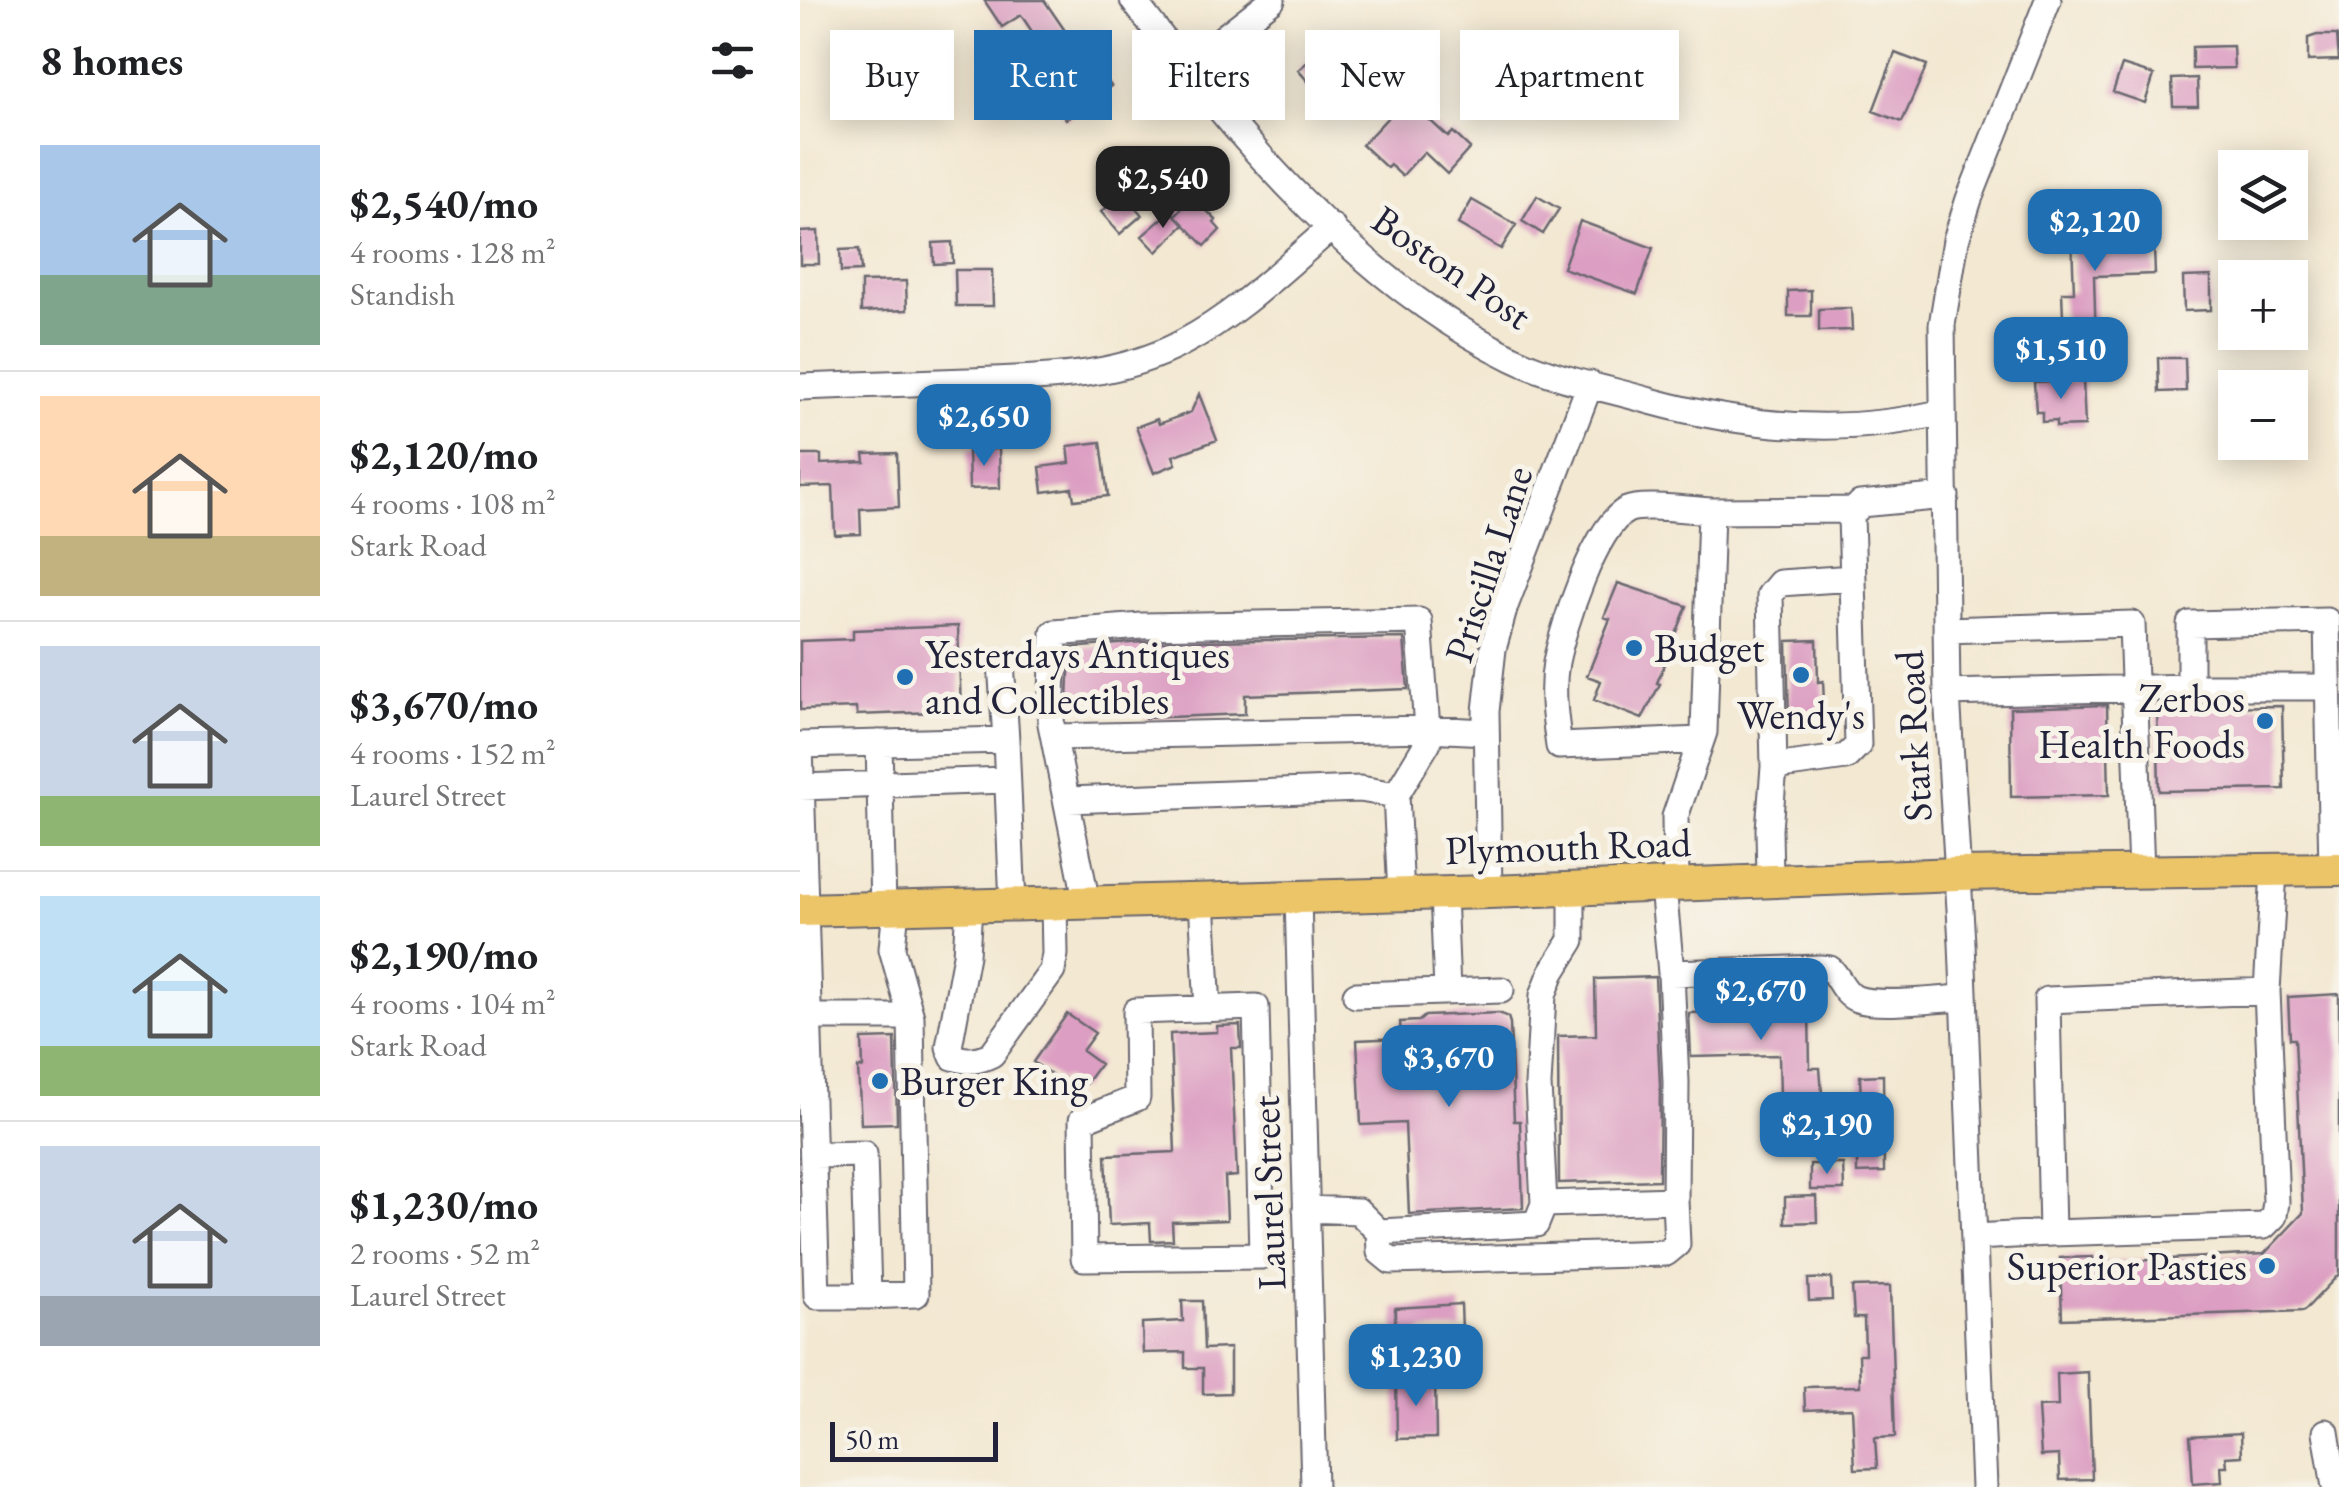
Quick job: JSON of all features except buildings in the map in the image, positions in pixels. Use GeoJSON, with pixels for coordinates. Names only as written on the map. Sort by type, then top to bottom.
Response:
{"type":"FeatureCollection","features":[{"type":"Feature","properties":{"kind":"main road","name":"Plymouth Road"},"geometry":{"type":"LineString","coordinates":[[804,910],[1442,894],[1957,874],[2335,870]]}},
{"type":"Feature","properties":{"kind":"street","name":"Boston Post"},"geometry":{"type":"LineString","coordinates":[[1134,0],[1157,30]]}},
{"type":"Feature","properties":{"kind":"street"},"geometry":{"type":"LineString","coordinates":[[1234,30],[1272,0]]}},
{"type":"Feature","properties":{"kind":"street","name":"Stark Road"},"geometry":{"type":"LineString","coordinates":[[1984,1487],[1947,693],[1942,325],[1956,240],[2048,0]]}},
{"type":"Feature","properties":{"kind":"street","name":"Boston Post"},"geometry":{"type":"LineString","coordinates":[[1229,120],[1332,226],[1434,311],[1532,367],[1702,415],[1763,424],[1901,422],[1943,412]]}},
{"type":"Feature","properties":{"kind":"street"},"geometry":{"type":"LineString","coordinates":[[800,387],[1098,374],[1126,366],[1179,346],[1204,331],[1243,304],[1332,226]]}},
{"type":"Feature","properties":{"kind":"street","name":"Priscilla Lane"},"geometry":{"type":"LineString","coordinates":[[1489,892],[1486,732],[1492,649],[1590,384]]}},
{"type":"Feature","properties":{"kind":"street"},"geometry":{"type":"LineString","coordinates":[[1774,767],[1846,757],[1858,745],[1851,516],[1860,504],[1946,496]]}},
{"type":"Feature","properties":{"kind":"street"},"geometry":{"type":"LineString","coordinates":[[1701,740],[1559,746],[1553,701],[1556,662],[1600,540],[1616,517],[1630,508],[1856,510]]}},
{"type":"Feature","properties":{"kind":"street"},"geometry":{"type":"LineString","coordinates":[[1260,1194],[1358,1211],[1379,1232],[1380,1252],[1391,1261],[1666,1253],[1677,1244],[1670,885],[1676,818],[1701,740],[1705,713],[1711,511]]}},
{"type":"Feature","properties":{"kind":"street"},"geometry":{"type":"LineString","coordinates":[[1770,882],[1774,767],[1770,595],[1780,583],[1853,578]]}},
{"type":"Feature","properties":{"kind":"street"},"geometry":{"type":"LineString","coordinates":[[969,906],[966,955],[949,1046],[953,1057],[966,1062],[992,1054],[1044,986],[1052,971],[1070,903],[1068,800],[1052,724],[1054,633],[1162,626],[1418,622],[1428,742],[1396,796],[1401,894]]}},
{"type":"Feature","properties":{"kind":"street"},"geometry":{"type":"LineString","coordinates":[[2190,688],[2190,624],[2327,622],[2335,870]]}},
{"type":"Feature","properties":{"kind":"street"},"geometry":{"type":"LineString","coordinates":[[1946,630],[2132,624],[2141,872]]}},
{"type":"Feature","properties":{"kind":"street"},"geometry":{"type":"LineString","coordinates":[[1002,662],[1013,905]]}},
{"type":"Feature","properties":{"kind":"street"},"geometry":{"type":"LineString","coordinates":[[1947,693],[2328,687]]}},
{"type":"Feature","properties":{"kind":"street"},"geometry":{"type":"LineString","coordinates":[[1054,737],[1486,732]]}},
{"type":"Feature","properties":{"kind":"street"},"geometry":{"type":"LineString","coordinates":[[879,743],[892,949],[911,1018],[916,1294],[809,1296],[814,1155],[800,745],[879,743],[1006,740]]}},
{"type":"Feature","properties":{"kind":"street"},"geometry":{"type":"LineString","coordinates":[[801,787],[1008,780]]}},
{"type":"Feature","properties":{"kind":"street"},"geometry":{"type":"LineString","coordinates":[[1068,800],[1360,789],[1396,796]]}},
{"type":"Feature","properties":{"kind":"street"},"geometry":{"type":"LineString","coordinates":[[1974,1236],[2264,1226],[2274,1216],[2267,991],[2274,870]]}},
{"type":"Feature","properties":{"kind":"street"},"geometry":{"type":"LineString","coordinates":[[1537,1256],[1538,1085],[1544,996],[1552,972],[1572,940],[1572,889]]}},
{"type":"Feature","properties":{"kind":"street"},"geometry":{"type":"LineString","coordinates":[[1442,894],[1447,991]]}},
{"type":"Feature","properties":{"kind":"street","name":"Laurel Street"},"geometry":{"type":"LineString","coordinates":[[1298,898],[1314,1487]]}},
{"type":"Feature","properties":{"kind":"street"},"geometry":{"type":"LineString","coordinates":[[1202,900],[1208,1009]]}},
{"type":"Feature","properties":{"kind":"street"},"geometry":{"type":"LineString","coordinates":[[1671,974],[1820,968],[1830,969],[1856,999],[1875,1002],[1964,998]]}},
{"type":"Feature","properties":{"kind":"street"},"geometry":{"type":"LineString","coordinates":[[1356,995],[1501,990]]}},
{"type":"Feature","properties":{"kind":"street"},"geometry":{"type":"LineString","coordinates":[[2052,1233],[2047,1000],[2267,991]]}},
{"type":"Feature","properties":{"kind":"street"},"geometry":{"type":"LineString","coordinates":[[1256,1008],[1262,1256],[1084,1258],[1082,1120],[1137,1098],[1136,1011],[1208,1009],[1256,1008]]}},
{"type":"Feature","properties":{"kind":"street"},"geometry":{"type":"LineString","coordinates":[[810,1017],[911,1018]]}},
{"type":"Feature","properties":{"kind":"street"},"geometry":{"type":"LineString","coordinates":[[814,1155],[864,1154],[868,1296]]}},
{"type":"Feature","properties":{"kind":"street"},"geometry":{"type":"LineString","coordinates":[[1379,1232],[1676,1200]]}},
{"type":"Feature","properties":{"kind":"street"},"geometry":{"type":"LineString","coordinates":[[2326,1432],[2335,1487]]}},
{"type":"Feature","properties":{"kind":"place","name":"Budget"},"geometry":{"type":"Point","coordinates":[1634,648]}},
{"type":"Feature","properties":{"kind":"place","name":"Wendy's"},"geometry":{"type":"Point","coordinates":[1801,675]}},
{"type":"Feature","properties":{"kind":"place","name":"Yesterdays Antiques and Collectibles"},"geometry":{"type":"Point","coordinates":[905,677]}},
{"type":"Feature","properties":{"kind":"place","name":"Zerbos Health Foods"},"geometry":{"type":"Point","coordinates":[2265,721]}},
{"type":"Feature","properties":{"kind":"place","name":"Burger King"},"geometry":{"type":"Point","coordinates":[880,1081]}},
{"type":"Feature","properties":{"kind":"place","name":"Superior Pasties"},"geometry":{"type":"Point","coordinates":[2267,1266]}}]}
